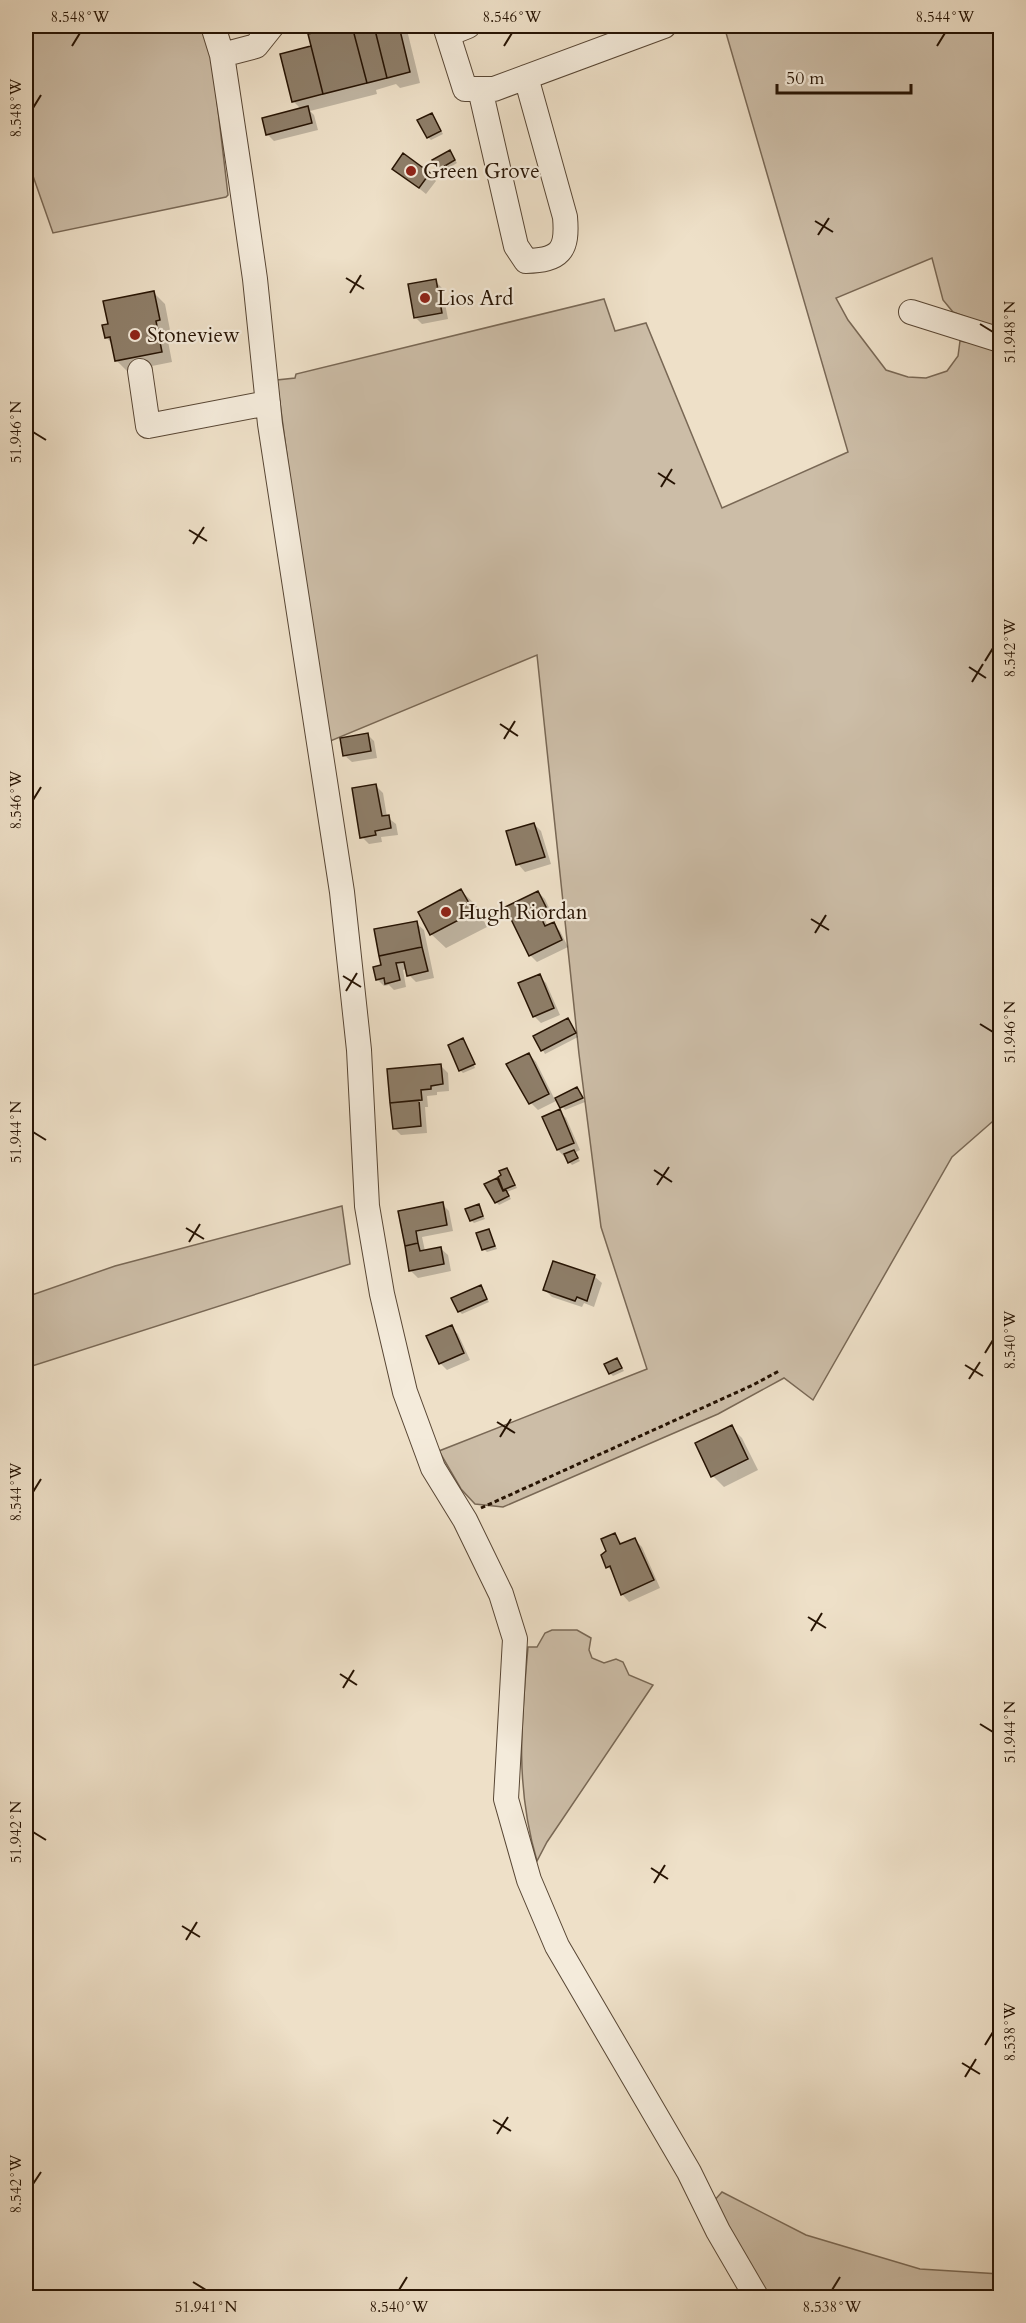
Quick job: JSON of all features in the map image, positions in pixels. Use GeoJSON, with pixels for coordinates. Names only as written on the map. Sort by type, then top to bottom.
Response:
{"type":"FeatureCollection","features":[{"type":"Feature","properties":{"kind":"street"},"geometry":{"type":"LineString","coordinates":[[213,26],[222,55],[255,279],[268,403],[342,892],[359,1050],[367,1206],[382,1294],[405,1392],[432,1468],[465,1520],[501,1594],[515,1639],[506,1799],[529,1880],[557,1946],[689,2172],[718,2231],[757,2298]]}},
{"type":"Feature","properties":{"kind":"street"},"geometry":{"type":"LineString","coordinates":[[222,55],[256,46],[272,26]]}},
{"type":"Feature","properties":{"kind":"street"},"geometry":{"type":"LineString","coordinates":[[454,28],[465,89],[494,89],[664,26]]}},
{"type":"Feature","properties":{"kind":"street"},"geometry":{"type":"LineString","coordinates":[[480,89],[516,246],[526,261],[547,260],[561,250],[567,238],[565,217],[526,77]]}},
{"type":"Feature","properties":{"kind":"street"},"geometry":{"type":"LineString","coordinates":[[911,312],[1000,340]]}},
{"type":"Feature","properties":{"kind":"street"},"geometry":{"type":"LineString","coordinates":[[140,371],[148,426],[268,403]]}},
{"type":"Feature","properties":{"kind":"path"},"geometry":{"type":"LineString","coordinates":[[476,1510],[753,1385],[779,1371]]}},
{"type":"Feature","properties":{"kind":"shaded area"},"geometry":{"type":"Polygon","coordinates":[[[26,26],[202,26],[212,59],[228,195],[53,233],[26,156],[26,26]]]}},
{"type":"Feature","properties":{"kind":"shaded area"},"geometry":{"type":"Polygon","coordinates":[[[724,26],[1000,26],[1000,330],[953,312],[943,300],[932,258],[836,298],[848,320],[886,370],[908,377],[926,378],[947,371],[958,356],[960,341],[1000,348],[1000,1115],[952,1157],[813,1400],[784,1378],[718,1414],[503,1507],[475,1504],[461,1489],[439,1451],[647,1369],[601,1227],[579,1054],[537,655],[328,742],[306,600],[277,380],[295,378],[296,374],[604,299],[615,331],[646,323],[722,508],[848,452],[724,26]]]}},
{"type":"Feature","properties":{"kind":"shaded area"},"geometry":{"type":"Polygon","coordinates":[[[342,1206],[350,1264],[26,1368],[26,1297],[115,1266],[342,1206]]]}},
{"type":"Feature","properties":{"kind":"shaded area"},"geometry":{"type":"Polygon","coordinates":[[[552,1630],[577,1630],[591,1638],[589,1650],[592,1658],[604,1663],[616,1659],[623,1662],[629,1675],[653,1685],[547,1842],[537,1861],[525,1807],[522,1755],[523,1702],[528,1647],[537,1647],[545,1633],[552,1630]]]}},
{"type":"Feature","properties":{"kind":"shaded area"},"geometry":{"type":"Polygon","coordinates":[[[722,2192],[806,2235],[920,2269],[1000,2274],[1000,2297],[765,2297],[712,2203],[722,2192]]]}},
{"type":"Feature","properties":{"kind":"building"},"geometry":{"type":"Polygon","coordinates":[[[352,26],[367,83],[323,94],[308,34],[352,26]]]}},
{"type":"Feature","properties":{"kind":"building"},"geometry":{"type":"Polygon","coordinates":[[[352,26],[374,26],[387,78],[367,83],[352,26]]]}},
{"type":"Feature","properties":{"kind":"building"},"geometry":{"type":"Polygon","coordinates":[[[374,26],[399,26],[410,72],[387,78],[374,26]]]}},
{"type":"Feature","properties":{"kind":"building"},"geometry":{"type":"Polygon","coordinates":[[[311,46],[323,94],[292,102],[280,54],[311,46]]]}},
{"type":"Feature","properties":{"kind":"building"},"geometry":{"type":"Polygon","coordinates":[[[308,106],[312,123],[266,135],[262,118],[308,106]]]}},
{"type":"Feature","properties":{"kind":"building"},"geometry":{"type":"Polygon","coordinates":[[[432,113],[441,131],[427,138],[417,120],[432,113]]]}},
{"type":"Feature","properties":{"kind":"building"},"geometry":{"type":"Polygon","coordinates":[[[450,150],[455,160],[438,170],[432,160],[450,150]]]}},
{"type":"Feature","properties":{"kind":"building","name":"Green Grove"},"geometry":{"type":"Polygon","coordinates":[[[403,153],[430,173],[419,188],[392,169],[403,153]]]}},
{"type":"Feature","properties":{"kind":"building","name":"Lios Ard"},"geometry":{"type":"Polygon","coordinates":[[[436,279],[442,313],[414,318],[408,284],[436,279]]]}},
{"type":"Feature","properties":{"kind":"building"},"geometry":{"type":"Polygon","coordinates":[[[154,291],[160,320],[156,321],[162,352],[115,361],[110,337],[105,338],[102,325],[108,324],[103,301],[154,291]]]}},
{"type":"Feature","properties":{"kind":"building"},"geometry":{"type":"Polygon","coordinates":[[[368,733],[371,751],[343,756],[340,738],[368,733]]]}},
{"type":"Feature","properties":{"kind":"building"},"geometry":{"type":"Polygon","coordinates":[[[376,784],[382,816],[389,815],[391,828],[375,831],[376,835],[360,838],[352,788],[376,784]]]}},
{"type":"Feature","properties":{"kind":"building"},"geometry":{"type":"Polygon","coordinates":[[[534,823],[545,857],[516,865],[506,831],[534,823]]]}},
{"type":"Feature","properties":{"kind":"building","name":"Hugh Riordan"},"geometry":{"type":"Polygon","coordinates":[[[461,889],[474,912],[430,935],[418,912],[461,889]]]}},
{"type":"Feature","properties":{"kind":"building"},"geometry":{"type":"Polygon","coordinates":[[[538,891],[546,907],[538,911],[545,926],[554,922],[562,940],[529,956],[505,907],[538,891]]]}},
{"type":"Feature","properties":{"kind":"building"},"geometry":{"type":"Polygon","coordinates":[[[417,921],[422,947],[379,956],[374,929],[417,921]]]}},
{"type":"Feature","properties":{"kind":"building"},"geometry":{"type":"Polygon","coordinates":[[[422,947],[428,971],[407,976],[404,962],[396,963],[400,980],[385,984],[384,978],[376,980],[373,967],[381,965],[379,956],[422,947]]]}},
{"type":"Feature","properties":{"kind":"building"},"geometry":{"type":"Polygon","coordinates":[[[540,974],[554,1008],[533,1017],[518,983],[540,974]]]}},
{"type":"Feature","properties":{"kind":"building"},"geometry":{"type":"Polygon","coordinates":[[[568,1018],[576,1033],[541,1051],[533,1036],[568,1018]]]}},
{"type":"Feature","properties":{"kind":"building"},"geometry":{"type":"Polygon","coordinates":[[[463,1038],[475,1064],[459,1071],[448,1045],[463,1038]]]}},
{"type":"Feature","properties":{"kind":"building"},"geometry":{"type":"Polygon","coordinates":[[[529,1053],[549,1094],[529,1104],[506,1064],[529,1053]]]}},
{"type":"Feature","properties":{"kind":"building"},"geometry":{"type":"Polygon","coordinates":[[[441,1064],[443,1084],[421,1090],[422,1100],[390,1103],[387,1069],[441,1064]]]}},
{"type":"Feature","properties":{"kind":"building"},"geometry":{"type":"Polygon","coordinates":[[[577,1087],[583,1098],[560,1108],[555,1098],[577,1087]]]}},
{"type":"Feature","properties":{"kind":"building"},"geometry":{"type":"Polygon","coordinates":[[[419,1100],[421,1126],[393,1129],[390,1103],[419,1100]]]}},
{"type":"Feature","properties":{"kind":"building"},"geometry":{"type":"Polygon","coordinates":[[[560,1109],[574,1143],[557,1150],[542,1117],[560,1109]]]}},
{"type":"Feature","properties":{"kind":"building"},"geometry":{"type":"Polygon","coordinates":[[[574,1150],[578,1158],[568,1163],[564,1154],[574,1150]]]}},
{"type":"Feature","properties":{"kind":"building"},"geometry":{"type":"Polygon","coordinates":[[[507,1168],[515,1185],[503,1190],[498,1177],[501,1175],[499,1171],[507,1168]]]}},
{"type":"Feature","properties":{"kind":"building"},"geometry":{"type":"Polygon","coordinates":[[[497,1178],[503,1191],[506,1190],[509,1196],[495,1203],[484,1184],[497,1178]]]}},
{"type":"Feature","properties":{"kind":"building"},"geometry":{"type":"Polygon","coordinates":[[[443,1202],[447,1225],[416,1231],[418,1243],[405,1246],[398,1211],[443,1202]]]}},
{"type":"Feature","properties":{"kind":"building"},"geometry":{"type":"Polygon","coordinates":[[[479,1204],[483,1216],[470,1221],[465,1209],[479,1204]]]}},
{"type":"Feature","properties":{"kind":"building"},"geometry":{"type":"Polygon","coordinates":[[[489,1229],[495,1246],[482,1250],[476,1233],[489,1229]]]}},
{"type":"Feature","properties":{"kind":"building"},"geometry":{"type":"Polygon","coordinates":[[[418,1243],[420,1251],[441,1247],[444,1264],[409,1271],[405,1246],[418,1243]]]}},
{"type":"Feature","properties":{"kind":"building"},"geometry":{"type":"Polygon","coordinates":[[[553,1261],[595,1275],[587,1301],[577,1297],[575,1301],[543,1290],[553,1261]]]}},
{"type":"Feature","properties":{"kind":"building"},"geometry":{"type":"Polygon","coordinates":[[[481,1285],[487,1299],[458,1312],[451,1298],[481,1285]]]}},
{"type":"Feature","properties":{"kind":"building"},"geometry":{"type":"Polygon","coordinates":[[[452,1325],[464,1353],[439,1364],[426,1336],[452,1325]]]}},
{"type":"Feature","properties":{"kind":"building"},"geometry":{"type":"Polygon","coordinates":[[[617,1358],[622,1368],[609,1374],[604,1364],[617,1358]]]}},
{"type":"Feature","properties":{"kind":"building"},"geometry":{"type":"Polygon","coordinates":[[[732,1425],[748,1459],[711,1477],[695,1443],[732,1425]]]}},
{"type":"Feature","properties":{"kind":"building"},"geometry":{"type":"Polygon","coordinates":[[[615,1533],[620,1544],[635,1538],[654,1580],[621,1595],[610,1566],[606,1568],[601,1555],[606,1551],[601,1539],[615,1533]]]}},
{"type":"Feature","properties":{"kind":"place","name":"Green Grove"},"geometry":{"type":"Point","coordinates":[411,171]}},
{"type":"Feature","properties":{"kind":"place","name":"Lios Ard"},"geometry":{"type":"Point","coordinates":[425,298]}},
{"type":"Feature","properties":{"kind":"place","name":"Stoneview"},"geometry":{"type":"Point","coordinates":[135,335]}},
{"type":"Feature","properties":{"kind":"place","name":"Hugh Riordan"},"geometry":{"type":"Point","coordinates":[446,912]}}]}
